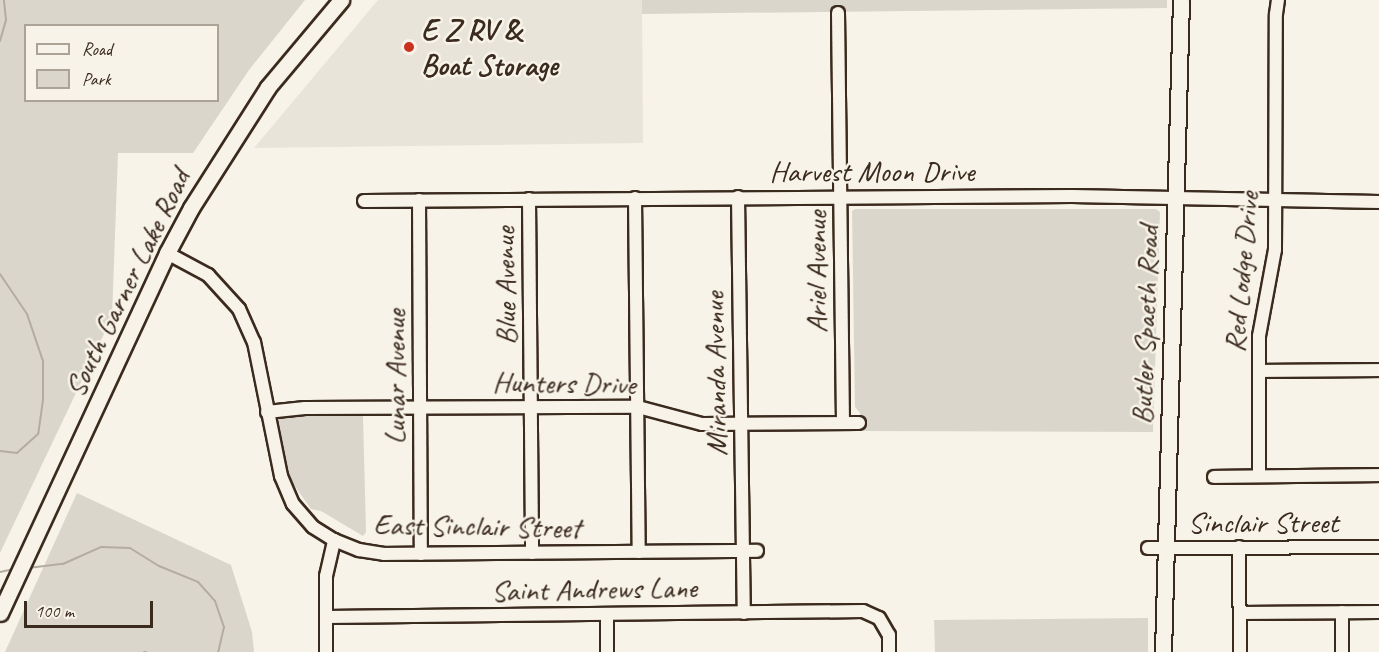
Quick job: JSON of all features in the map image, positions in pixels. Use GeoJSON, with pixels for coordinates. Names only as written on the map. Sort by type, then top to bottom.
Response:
{"type":"FeatureCollection","features":[{"type":"Feature","properties":{"kind":"main road","name":"South Garner Lake Road"},"geometry":{"type":"LineString","coordinates":[[3,607],[167,253],[211,172],[268,87],[341,0]]}},
{"type":"Feature","properties":{"kind":"main road","name":"Butler Spaeth Road"},"geometry":{"type":"LineString","coordinates":[[1163,652],[1181,0]]}},
{"type":"Feature","properties":{"kind":"street","name":"Red Lodge Drive"},"geometry":{"type":"LineString","coordinates":[[1259,476],[1259,336],[1275,250],[1278,0]]}},
{"type":"Feature","properties":{"kind":"street","name":"Ariel Avenue"},"geometry":{"type":"LineString","coordinates":[[838,13],[843,423]]}},
{"type":"Feature","properties":{"kind":"street","name":"Harvest Moon Drive"},"geometry":{"type":"LineString","coordinates":[[364,201],[1072,196],[1379,202]]}},
{"type":"Feature","properties":{"kind":"street","name":"Miranda Avenue"},"geometry":{"type":"LineString","coordinates":[[738,197],[742,423],[741,551],[744,613]]}},
{"type":"Feature","properties":{"kind":"street"},"geometry":{"type":"LineString","coordinates":[[635,198],[639,552]]}},
{"type":"Feature","properties":{"kind":"street","name":"Blue Avenue"},"geometry":{"type":"LineString","coordinates":[[529,199],[532,553]]}},
{"type":"Feature","properties":{"kind":"street","name":"Lunar Avenue"},"geometry":{"type":"LineString","coordinates":[[419,200],[422,408],[421,554]]}},
{"type":"Feature","properties":{"kind":"street","name":"East Sinclair Street"},"geometry":{"type":"LineString","coordinates":[[167,253],[208,275],[239,309],[254,342],[281,476],[294,504],[313,527],[334,540],[359,550],[384,554],[757,551]]}},
{"type":"Feature","properties":{"kind":"street"},"geometry":{"type":"LineString","coordinates":[[1258,371],[1379,370]]}},
{"type":"Feature","properties":{"kind":"street","name":"Hunters Drive"},"geometry":{"type":"LineString","coordinates":[[267,412],[305,408],[638,407],[702,424],[859,423]]}},
{"type":"Feature","properties":{"kind":"street"},"geometry":{"type":"LineString","coordinates":[[1214,477],[1379,475]]}},
{"type":"Feature","properties":{"kind":"street"},"geometry":{"type":"LineString","coordinates":[[326,652],[326,576],[334,540]]}},
{"type":"Feature","properties":{"kind":"street"},"geometry":{"type":"LineString","coordinates":[[1239,547],[1240,652]]}},
{"type":"Feature","properties":{"kind":"street","name":"Sinclair Street"},"geometry":{"type":"LineString","coordinates":[[1148,548],[1379,547]]}},
{"type":"Feature","properties":{"kind":"street","name":"Saint Andrews Lane"},"geometry":{"type":"LineString","coordinates":[[326,617],[863,611],[879,618],[889,635],[889,652]]}},
{"type":"Feature","properties":{"kind":"street"},"geometry":{"type":"LineString","coordinates":[[1342,612],[1342,652]]}},
{"type":"Feature","properties":{"kind":"street"},"geometry":{"type":"LineString","coordinates":[[1240,613],[1379,612]]}},
{"type":"Feature","properties":{"kind":"street"},"geometry":{"type":"LineString","coordinates":[[607,614],[607,652]]}},
{"type":"Feature","properties":{"kind":"shaded area"},"geometry":{"type":"Polygon","coordinates":[[[378,0],[642,0],[643,143],[254,148],[378,0]]]}},
{"type":"Feature","properties":{"kind":"green space"},"geometry":{"type":"Polygon","coordinates":[[[0,0],[305,0],[249,70],[193,153],[118,153],[112,317],[0,553],[0,0]]]}},
{"type":"Feature","properties":{"kind":"green space"},"geometry":{"type":"Polygon","coordinates":[[[642,0],[1167,0],[1167,8],[642,14],[642,0]]]}},
{"type":"Feature","properties":{"kind":"green space"},"geometry":{"type":"Polygon","coordinates":[[[855,209],[1156,209],[1160,212],[1153,432],[860,431],[860,413],[855,407],[852,211],[855,209]]]}},
{"type":"Feature","properties":{"kind":"green space"},"geometry":{"type":"Polygon","coordinates":[[[363,416],[366,532],[363,536],[321,511],[311,509],[287,475],[276,422],[280,418],[363,416]]]}},
{"type":"Feature","properties":{"kind":"green space"},"geometry":{"type":"Polygon","coordinates":[[[77,493],[231,565],[252,632],[254,652],[5,652],[77,493]]]}},
{"type":"Feature","properties":{"kind":"green space"},"geometry":{"type":"Polygon","coordinates":[[[1148,618],[1148,652],[935,652],[934,620],[1148,618]]]}},
{"type":"Feature","properties":{"kind":"waterway"},"geometry":{"type":"LineString","coordinates":[[0,41],[6,20],[4,0]]}},
{"type":"Feature","properties":{"kind":"waterway"},"geometry":{"type":"LineString","coordinates":[[0,274],[27,314],[43,361],[43,400],[38,434],[17,453],[0,451]]}},
{"type":"Feature","properties":{"kind":"waterway"},"geometry":{"type":"LineString","coordinates":[[28,568],[63,564],[101,547],[130,548],[159,566],[198,582],[215,601],[224,627],[218,652]]}},
{"type":"Feature","properties":{"kind":"waterway"},"geometry":{"type":"LineString","coordinates":[[0,572],[14,569]]}},
{"type":"Feature","properties":{"kind":"place","name":"E Z RV & Boat Storage"},"geometry":{"type":"Point","coordinates":[409,47]}}]}
